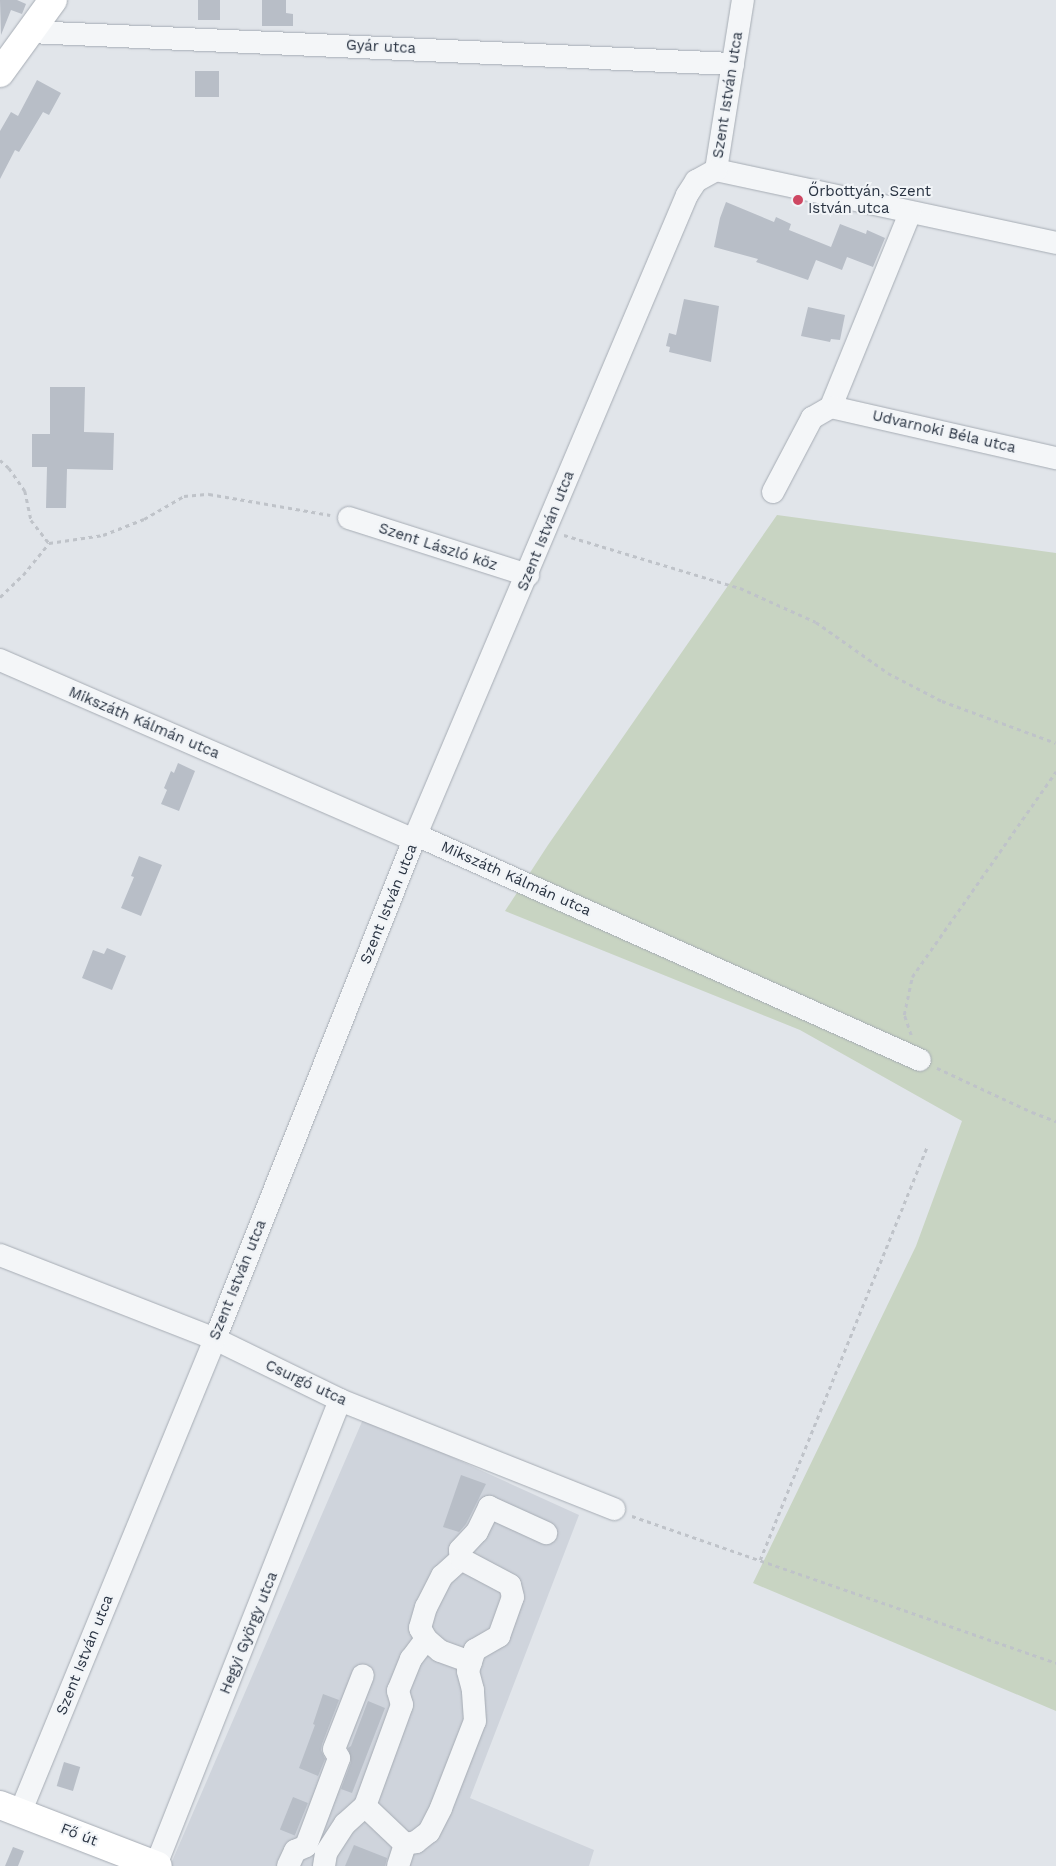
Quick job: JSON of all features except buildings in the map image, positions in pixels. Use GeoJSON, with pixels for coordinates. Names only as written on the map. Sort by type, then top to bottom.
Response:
{"type":"FeatureCollection","features":[{"type":"Feature","properties":{"kind":"main road"},"geometry":{"type":"LineString","coordinates":[[0,73],[53,0]]}},
{"type":"Feature","properties":{"kind":"main road","name":"Fő út"},"geometry":{"type":"LineString","coordinates":[[10,1809],[157,1866]]}},
{"type":"Feature","properties":{"kind":"street","name":"Szent István utca"},"geometry":{"type":"LineString","coordinates":[[10,1809],[215,1339],[415,837],[528,575],[686,194],[696,181],[716,170],[743,0]]}},
{"type":"Feature","properties":{"kind":"street","name":"Gyár utca"},"geometry":{"type":"LineString","coordinates":[[30,32],[733,64]]}},
{"type":"Feature","properties":{"kind":"street"},"geometry":{"type":"LineString","coordinates":[[716,170],[1056,243]]}},
{"type":"Feature","properties":{"kind":"street"},"geometry":{"type":"LineString","coordinates":[[773,492],[812,418],[831,407],[910,213]]}},
{"type":"Feature","properties":{"kind":"street","name":"Udvarnoki Béla utca"},"geometry":{"type":"LineString","coordinates":[[831,407],[1056,458]]}},
{"type":"Feature","properties":{"kind":"street","name":"Szent László köz"},"geometry":{"type":"LineString","coordinates":[[349,518],[528,575]]}},
{"type":"Feature","properties":{"kind":"street","name":"Mikszáth Kálmán utca"},"geometry":{"type":"LineString","coordinates":[[0,660],[408,837],[432,842],[920,1060]]}},
{"type":"Feature","properties":{"kind":"street","name":"Csurgó utca"},"geometry":{"type":"LineString","coordinates":[[0,1255],[215,1339],[340,1400],[614,1509]]}},
{"type":"Feature","properties":{"kind":"street","name":"Hegyi György utca"},"geometry":{"type":"LineString","coordinates":[[157,1866],[340,1400]]}},
{"type":"Feature","properties":{"kind":"street"},"geometry":{"type":"LineString","coordinates":[[461,1559],[460,1550],[477,1532],[489,1507],[546,1533]]}},
{"type":"Feature","properties":{"kind":"street"},"geometry":{"type":"LineString","coordinates":[[461,1559],[442,1576],[426,1607],[420,1628],[426,1640],[440,1651],[471,1662]]}},
{"type":"Feature","properties":{"kind":"street"},"geometry":{"type":"LineString","coordinates":[[405,1844],[416,1842],[429,1832],[441,1808],[475,1721],[473,1690],[468,1671],[475,1650],[499,1636],[513,1597],[510,1585],[461,1559]]}},
{"type":"Feature","properties":{"kind":"street"},"geometry":{"type":"LineString","coordinates":[[324,1866],[326,1852],[345,1824],[365,1806],[402,1705],[398,1691],[411,1660],[426,1640]]}},
{"type":"Feature","properties":{"kind":"street"},"geometry":{"type":"LineString","coordinates":[[288,1866],[295,1850],[306,1846],[339,1758],[334,1749],[363,1675]]}},
{"type":"Feature","properties":{"kind":"street"},"geometry":{"type":"LineString","coordinates":[[365,1806],[405,1844]]}},
{"type":"Feature","properties":{"kind":"street"},"geometry":{"type":"LineString","coordinates":[[398,1866],[405,1844]]}},
{"type":"Feature","properties":{"kind":"path"},"geometry":{"type":"LineString","coordinates":[[0,460],[9,468],[25,491],[31,520],[49,543]]}},
{"type":"Feature","properties":{"kind":"path"},"geometry":{"type":"LineString","coordinates":[[0,597],[23,575],[49,543],[103,535],[144,519],[184,496],[209,494],[349,518]]}},
{"type":"Feature","properties":{"kind":"path"},"geometry":{"type":"LineString","coordinates":[[546,529],[740,588],[816,622],[888,673],[942,701],[1056,743]]}},
{"type":"Feature","properties":{"kind":"path"},"geometry":{"type":"LineString","coordinates":[[1056,771],[912,977],[904,1015],[920,1060],[1032,1112],[1056,1121]]}},
{"type":"Feature","properties":{"kind":"path"},"geometry":{"type":"LineString","coordinates":[[760,1560],[927,1147]]}},
{"type":"Feature","properties":{"kind":"path"},"geometry":{"type":"LineString","coordinates":[[614,1509],[1056,1664]]}},
{"type":"Feature","properties":{"kind":"shaded area"},"geometry":{"type":"Polygon","coordinates":[[[364,1417],[579,1515],[470,1798],[594,1850],[589,1866],[170,1866],[364,1417]]]}},
{"type":"Feature","properties":{"kind":"green space"},"geometry":{"type":"Polygon","coordinates":[[[777,515],[1056,553],[1056,1711],[753,1583],[916,1246],[962,1121],[800,1030],[505,911],[548,845],[777,515]]]}},
{"type":"Feature","properties":{"kind":"place","name":"Őrbottyán, Szent István utca"},"geometry":{"type":"Point","coordinates":[798,200]}}]}
